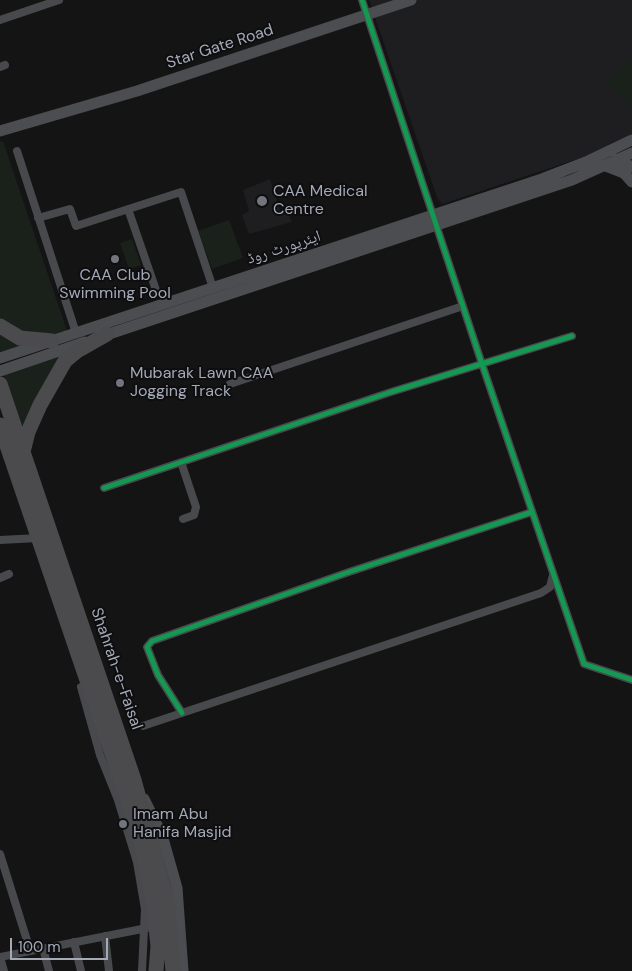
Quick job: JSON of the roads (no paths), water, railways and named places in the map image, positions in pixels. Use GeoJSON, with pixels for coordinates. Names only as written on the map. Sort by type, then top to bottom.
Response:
{"type":"FeatureCollection","features":[{"type":"Feature","properties":{"kind":"highway"},"geometry":{"type":"LineString","coordinates":[[0,326],[20,338],[52,341]]}},
{"type":"Feature","properties":{"kind":"highway"},"geometry":{"type":"LineString","coordinates":[[22,454],[28,432],[40,405],[65,361],[77,351],[107,334]]}},
{"type":"Feature","properties":{"kind":"highway","name":"Shahrah-e-Faisal"},"geometry":{"type":"LineString","coordinates":[[0,384],[22,454],[134,780],[167,900],[173,971]]}},
{"type":"Feature","properties":{"kind":"highway","name":"Shahrah-e-Faisal"},"geometry":{"type":"LineString","coordinates":[[0,425],[138,830],[148,869],[150,927],[158,946],[156,971]]}},
{"type":"Feature","properties":{"kind":"highway"},"geometry":{"type":"LineString","coordinates":[[158,946],[163,971]]}},
{"type":"Feature","properties":{"kind":"main road","name":"Star Gate Road"},"geometry":{"type":"LineString","coordinates":[[0,131],[38,122],[411,0]]}},
{"type":"Feature","properties":{"kind":"main road","name":"Star Gate Road"},"geometry":{"type":"LineString","coordinates":[[0,140],[35,127],[38,122]]}},
{"type":"Feature","properties":{"kind":"main road","name":"ایئرپورٹ روڈ"},"geometry":{"type":"LineString","coordinates":[[0,371],[436,220],[599,156],[632,140]]}},
{"type":"Feature","properties":{"kind":"main road"},"geometry":{"type":"LineString","coordinates":[[599,156],[630,164]]}},
{"type":"Feature","properties":{"kind":"main road","name":"ایئرپورٹ روڈ"},"geometry":{"type":"LineString","coordinates":[[0,358],[213,288],[606,166],[630,164]]}},
{"type":"Feature","properties":{"kind":"main road"},"geometry":{"type":"LineString","coordinates":[[606,166],[618,170],[630,164]]}},
{"type":"Feature","properties":{"kind":"main road"},"geometry":{"type":"LineString","coordinates":[[134,780],[162,835],[177,888],[183,971]]}},
{"type":"Feature","properties":{"kind":"street"},"geometry":{"type":"LineString","coordinates":[[0,20],[47,2],[59,0]]}},
{"type":"Feature","properties":{"kind":"street"},"geometry":{"type":"LineString","coordinates":[[362,0],[482,364],[584,664],[632,680]]}},
{"type":"Feature","properties":{"kind":"street"},"geometry":{"type":"LineString","coordinates":[[17,151],[76,334]]}},
{"type":"Feature","properties":{"kind":"street"},"geometry":{"type":"LineString","coordinates":[[38,218],[70,208],[76,226],[181,192],[213,288]]}},
{"type":"Feature","properties":{"kind":"street"},"geometry":{"type":"LineString","coordinates":[[128,209],[157,293]]}},
{"type":"Feature","properties":{"kind":"street"},"geometry":{"type":"LineString","coordinates":[[230,384],[463,306]]}},
{"type":"Feature","properties":{"kind":"street"},"geometry":{"type":"LineString","coordinates":[[104,488],[572,336]]}},
{"type":"Feature","properties":{"kind":"street"},"geometry":{"type":"LineString","coordinates":[[181,462],[196,508],[194,515],[183,519]]}},
{"type":"Feature","properties":{"kind":"street"},"geometry":{"type":"LineString","coordinates":[[182,713],[158,675],[147,647],[152,641],[349,572],[532,512]]}},
{"type":"Feature","properties":{"kind":"street"},"geometry":{"type":"LineString","coordinates":[[0,540],[38,538]]}},
{"type":"Feature","properties":{"kind":"street"},"geometry":{"type":"LineString","coordinates":[[0,578],[9,574]]}},
{"type":"Feature","properties":{"kind":"street"},"geometry":{"type":"LineString","coordinates":[[143,726],[541,594],[550,587],[553,575]]}},
{"type":"Feature","properties":{"kind":"street"},"geometry":{"type":"LineString","coordinates":[[81,687],[100,755],[118,800],[137,862],[150,927],[142,971]]}},
{"type":"Feature","properties":{"kind":"street"},"geometry":{"type":"LineString","coordinates":[[0,854],[30,950]]}},
{"type":"Feature","properties":{"kind":"street"},"geometry":{"type":"LineString","coordinates":[[4,971],[0,957],[150,927]]}},
{"type":"Feature","properties":{"kind":"street"},"geometry":{"type":"LineString","coordinates":[[105,936],[109,971]]}},
{"type":"Feature","properties":{"kind":"street"},"geometry":{"type":"LineString","coordinates":[[74,942],[81,971]]}},
{"type":"Feature","properties":{"kind":"street"},"geometry":{"type":"LineString","coordinates":[[43,948],[49,971]]}},
{"type":"Feature","properties":{"kind":"place","name":"CAA Medical Centre"},"geometry":{"type":"Point","coordinates":[262,201]}},
{"type":"Feature","properties":{"kind":"place","name":"CAA Club Swimming Pool"},"geometry":{"type":"Point","coordinates":[115,259]}},
{"type":"Feature","properties":{"kind":"place","name":"Mubarak Lawn CAA Jogging Track"},"geometry":{"type":"Point","coordinates":[120,383]}},
{"type":"Feature","properties":{"kind":"place","name":"Imam Abu Hanifa Masjid"},"geometry":{"type":"Point","coordinates":[123,824]}}]}
